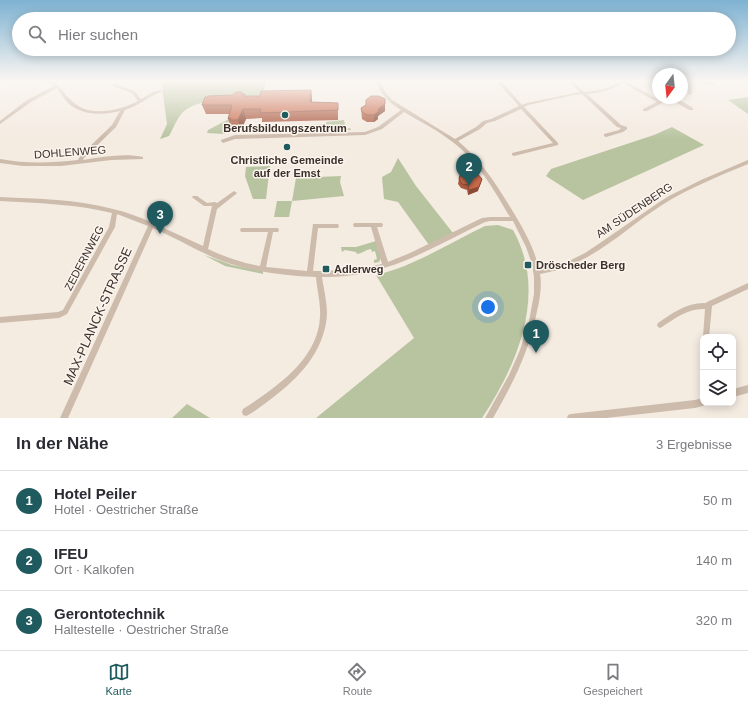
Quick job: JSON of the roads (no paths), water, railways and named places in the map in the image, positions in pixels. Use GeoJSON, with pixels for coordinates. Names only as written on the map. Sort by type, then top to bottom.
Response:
{"type":"FeatureCollection","features":[{"type":"Feature","properties":{"kind":"street"},"geometry":{"type":"LineString","coordinates":[[0,123],[30,100]]}},
{"type":"Feature","properties":{"kind":"street"},"geometry":{"type":"LineString","coordinates":[[69,100],[72,104],[83,110],[101,112],[123,109],[141,101]]}},
{"type":"Feature","properties":{"kind":"street"},"geometry":{"type":"LineString","coordinates":[[389,100],[455,141],[479,164],[489,176],[531,251],[537,272],[537,291],[528,337],[520,361],[509,384],[489,418]]}},
{"type":"Feature","properties":{"kind":"street"},"geometry":{"type":"LineString","coordinates":[[514,154],[556,144],[516,100]]}},
{"type":"Feature","properties":{"kind":"street"},"geometry":{"type":"LineString","coordinates":[[455,141],[478,128],[485,122],[493,120],[522,106],[547,100]]}},
{"type":"Feature","properties":{"kind":"street"},"geometry":{"type":"LineString","coordinates":[[588,100],[618,126],[624,128],[621,131],[606,135]]}},
{"type":"Feature","properties":{"kind":"street"},"geometry":{"type":"LineString","coordinates":[[645,110],[656,104]]}},
{"type":"Feature","properties":{"kind":"street"},"geometry":{"type":"LineString","coordinates":[[683,104],[691,108]]}},
{"type":"Feature","properties":{"kind":"street"},"geometry":{"type":"LineString","coordinates":[[80,162],[82,157],[114,126],[123,109]]}},
{"type":"Feature","properties":{"kind":"street"},"geometry":{"type":"LineString","coordinates":[[223,141],[235,137],[365,133],[380,128],[404,110]]}},
{"type":"Feature","properties":{"kind":"street","name":"DOHLENWEG"},"geometry":{"type":"LineString","coordinates":[[0,161],[34,165],[120,158],[141,158]]}},
{"type":"Feature","properties":{"kind":"street","name":"AM SÜDENBERG"},"geometry":{"type":"LineString","coordinates":[[537,272],[552,270],[574,261],[619,234],[648,212],[691,186],[745,163],[748,168]]}},
{"type":"Feature","properties":{"kind":"street"},"geometry":{"type":"LineString","coordinates":[[205,250],[215,208],[234,193]]}},
{"type":"Feature","properties":{"kind":"street"},"geometry":{"type":"LineString","coordinates":[[195,197],[206,205],[215,204],[215,208]]}},
{"type":"Feature","properties":{"kind":"street"},"geometry":{"type":"LineString","coordinates":[[0,199],[90,205],[152,224],[223,259],[238,264],[319,274],[355,273],[401,261],[484,220],[490,218],[514,219]]}},
{"type":"Feature","properties":{"kind":"street","name":"ZEDERNWEG"},"geometry":{"type":"LineString","coordinates":[[0,320],[59,315],[65,312],[112,227],[115,212]]}},
{"type":"Feature","properties":{"kind":"street","name":"MAX-PLANCK-STRASSE"},"geometry":{"type":"LineString","coordinates":[[64,418],[152,224]]}},
{"type":"Feature","properties":{"kind":"street"},"geometry":{"type":"LineString","coordinates":[[356,225],[376,225],[386,265]]}},
{"type":"Feature","properties":{"kind":"street"},"geometry":{"type":"LineString","coordinates":[[310,273],[315,226],[336,226]]}},
{"type":"Feature","properties":{"kind":"street"},"geometry":{"type":"LineString","coordinates":[[243,230],[273,230],[263,268]]}},
{"type":"Feature","properties":{"kind":"street"},"geometry":{"type":"LineString","coordinates":[[246,412],[264,400],[298,370],[312,354],[320,338],[324,321],[319,274]]}},
{"type":"Feature","properties":{"kind":"street"},"geometry":{"type":"LineString","coordinates":[[706,334],[708,306],[714,301],[748,286]]}},
{"type":"Feature","properties":{"kind":"street"},"geometry":{"type":"LineString","coordinates":[[660,325],[692,306],[700,304],[708,306]]}},
{"type":"Feature","properties":{"kind":"street"},"geometry":{"type":"LineString","coordinates":[[736,392],[748,389]]}},
{"type":"Feature","properties":{"kind":"street"},"geometry":{"type":"LineString","coordinates":[[571,418],[700,403]]}},
{"type":"Feature","properties":{"kind":"place","name":"Berufsbildungszentrum"},"geometry":{"type":"Point","coordinates":[285,115]}},
{"type":"Feature","properties":{"kind":"place","name":"Christliche Gemeinde auf der Emst"},"geometry":{"type":"Point","coordinates":[287,147]}},
{"type":"Feature","properties":{"kind":"place","name":"IFEU"},"geometry":{"type":"Point","coordinates":[469,186]}},
{"type":"Feature","properties":{"kind":"place","name":"Gerontotechnik"},"geometry":{"type":"Point","coordinates":[160,234]}},
{"type":"Feature","properties":{"kind":"place","name":"Dröscheder Berg"},"geometry":{"type":"Point","coordinates":[528,265]}},
{"type":"Feature","properties":{"kind":"place","name":"Adlerweg"},"geometry":{"type":"Point","coordinates":[326,269]}},
{"type":"Feature","properties":{"kind":"place","name":"Hotel Peiler"},"geometry":{"type":"Point","coordinates":[536,353]}}]}
